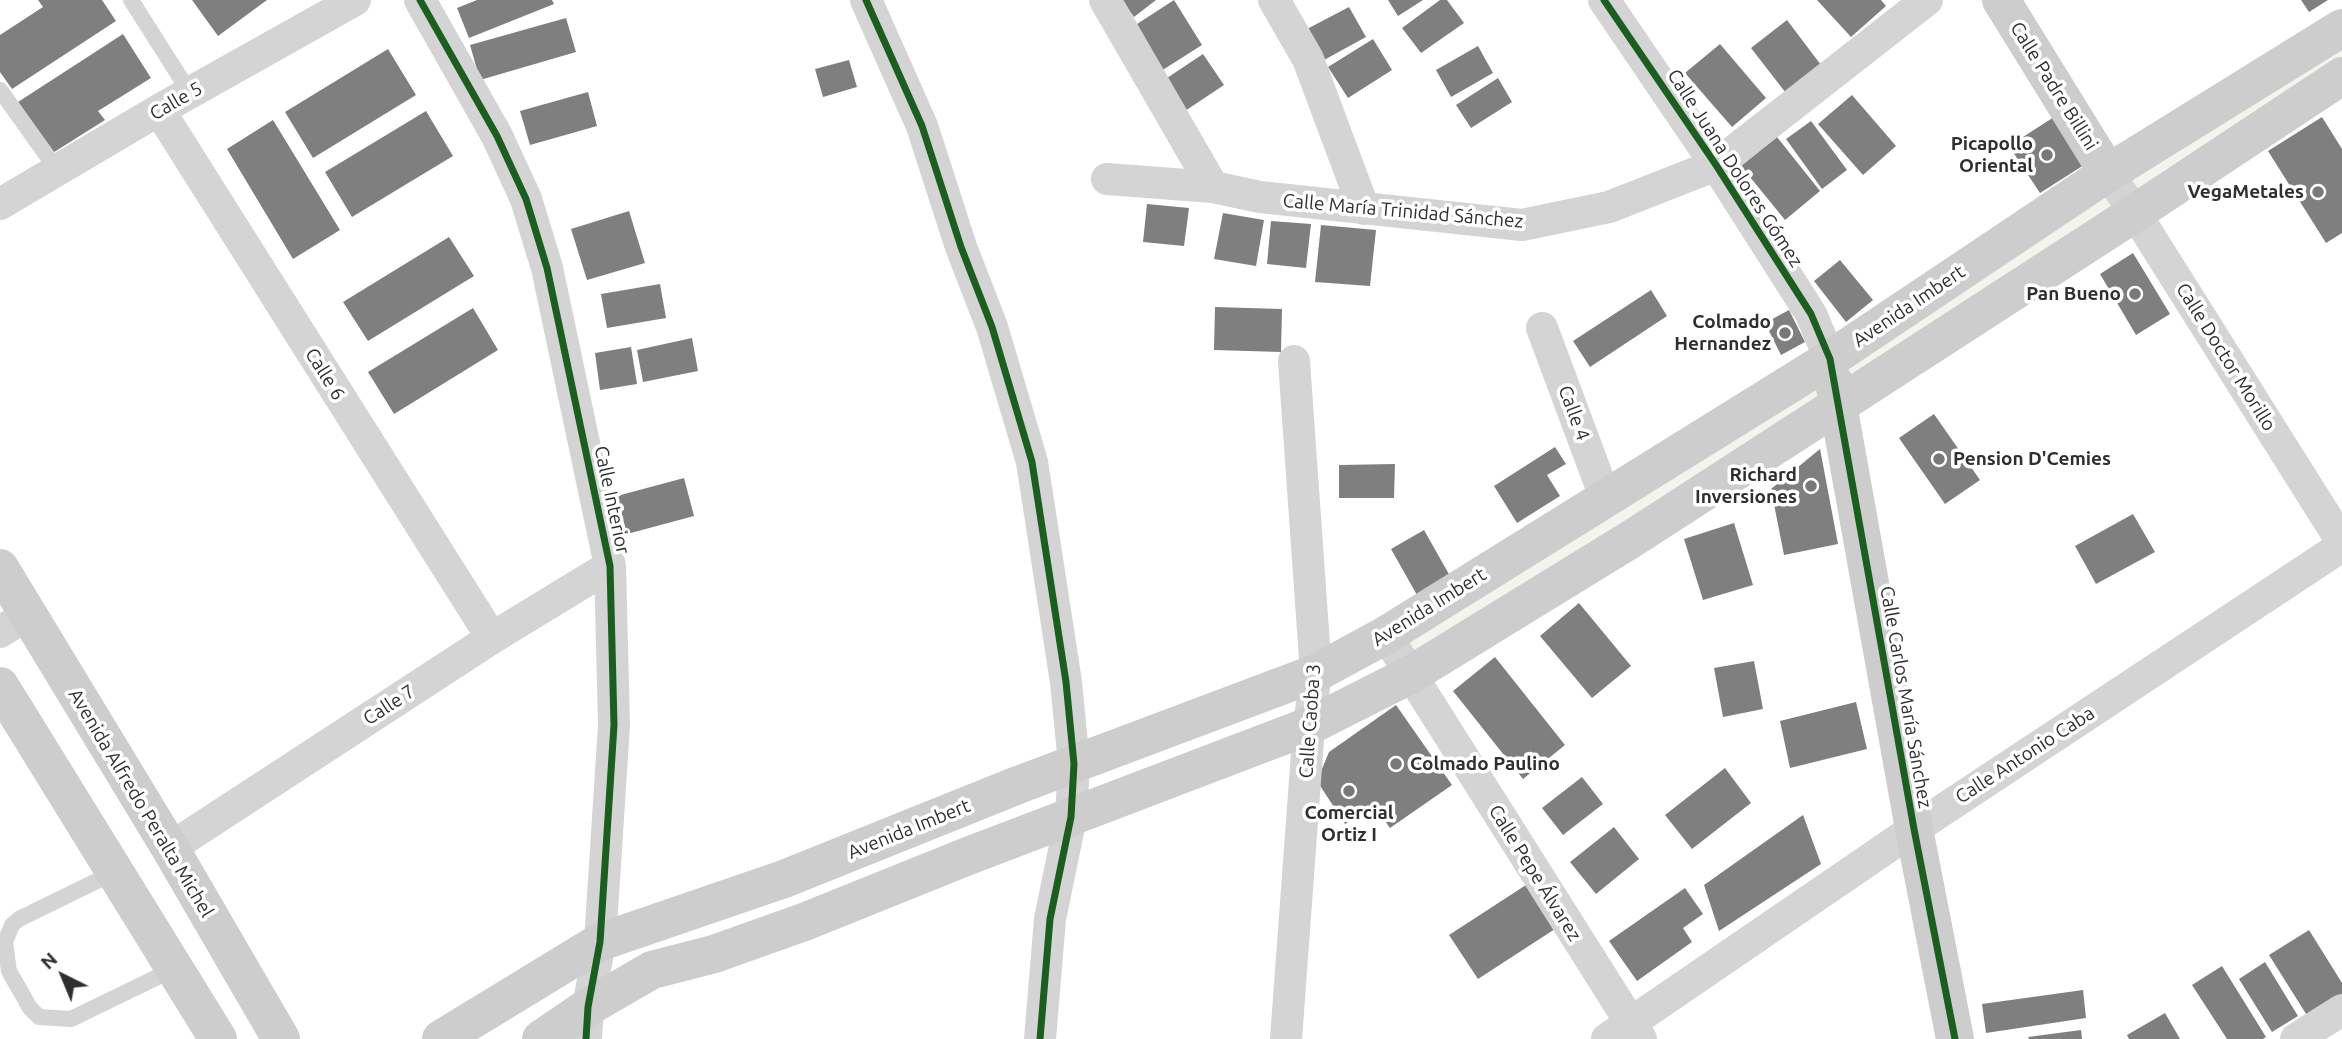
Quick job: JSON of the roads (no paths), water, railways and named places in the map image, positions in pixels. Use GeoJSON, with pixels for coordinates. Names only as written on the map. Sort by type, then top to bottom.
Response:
{"type":"FeatureCollection","features":[{"type":"Feature","properties":{"kind":"main road","name":"Calle Padre Billini"},"geometry":{"type":"LineString","coordinates":[[2001,0],[2108,173]]}},
{"type":"Feature","properties":{"kind":"main road","name":"Avenida Imbert"},"geometry":{"type":"LineString","coordinates":[[441,1039],[600,942],[784,879],[1074,764],[1316,673],[1386,635],[1830,359],[2108,173],[2342,28]]}},
{"type":"Feature","properties":{"kind":"main road"},"geometry":{"type":"LineString","coordinates":[[541,1039],[587,1023],[652,970],[714,954],[804,922],[1309,726],[1410,676],[1633,538],[2342,76]]}},
{"type":"Feature","properties":{"kind":"main road","name":"Calle Carlos María Sánchez"},"geometry":{"type":"LineString","coordinates":[[1830,359],[1914,829],[1955,1039]]}},
{"type":"Feature","properties":{"kind":"main road","name":"Avenida Alfredo Peralta Michel"},"geometry":{"type":"LineString","coordinates":[[0,568],[14,623],[170,848],[281,1039]]}},
{"type":"Feature","properties":{"kind":"main road"},"geometry":{"type":"LineString","coordinates":[[0,686],[218,1039]]}},
{"type":"Feature","properties":{"kind":"street","name":"Calle 5"},"geometry":{"type":"LineString","coordinates":[[0,204],[159,110],[355,0]]}},
{"type":"Feature","properties":{"kind":"street","name":"Calle Interior"},"geometry":{"type":"LineString","coordinates":[[419,0],[497,136],[526,199],[547,268],[610,566],[614,725],[600,942],[587,1023]]}},
{"type":"Feature","properties":{"kind":"street"},"geometry":{"type":"LineString","coordinates":[[866,0],[922,126],[961,247],[992,327],[1032,463],[1066,682],[1074,764],[1071,817],[1050,919],[1040,1039]]}},
{"type":"Feature","properties":{"kind":"street"},"geometry":{"type":"LineString","coordinates":[[1105,0],[1213,187]]}},
{"type":"Feature","properties":{"kind":"street"},"geometry":{"type":"LineString","coordinates":[[1274,0],[1308,59],[1364,209]]}},
{"type":"Feature","properties":{"kind":"street","name":"Calle Juana Dolores Gómez"},"geometry":{"type":"LineString","coordinates":[[1604,0],[1716,165],[1811,314],[1830,359]]}},
{"type":"Feature","properties":{"kind":"street","name":"Calle María Trinidad Sánchez"},"geometry":{"type":"LineString","coordinates":[[1107,179],[1213,187],[1260,197],[1522,225],[1609,207],[1716,165],[1927,0]]}},
{"type":"Feature","properties":{"kind":"street","name":"Calle 6"},"geometry":{"type":"LineString","coordinates":[[159,110],[492,638]]}},
{"type":"Feature","properties":{"kind":"street","name":"Calle Doctor Morillo"},"geometry":{"type":"LineString","coordinates":[[2108,173],[2342,544]]}},
{"type":"Feature","properties":{"kind":"street","name":"Calle 4"},"geometry":{"type":"LineString","coordinates":[[1542,328],[1605,497]]}},
{"type":"Feature","properties":{"kind":"street","name":"Calle Caoba 3"},"geometry":{"type":"LineString","coordinates":[[1286,1039],[1309,726],[1316,673],[1294,361]]}},
{"type":"Feature","properties":{"kind":"street","name":"Calle Antonio Caba"},"geometry":{"type":"LineString","coordinates":[[1626,1034],[1914,829],[2342,544]]}},
{"type":"Feature","properties":{"kind":"street","name":"Calle 7"},"geometry":{"type":"LineString","coordinates":[[170,848],[492,638],[610,566]]}},
{"type":"Feature","properties":{"kind":"street","name":"Calle Pepe Álvarez"},"geometry":{"type":"LineString","coordinates":[[1386,635],[1626,1034]]}},
{"type":"Feature","properties":{"kind":"lane"},"geometry":{"type":"LineString","coordinates":[[131,0],[190,93]]}},
{"type":"Feature","properties":{"kind":"lane"},"geometry":{"type":"LineString","coordinates":[[0,90],[58,171]]}},
{"type":"Feature","properties":{"kind":"lane"},"geometry":{"type":"LineString","coordinates":[[115,872],[19,919],[12,925],[5,942],[9,971],[30,1008],[39,1017],[72,1019],[174,969]]}},
{"type":"Feature","properties":{"kind":"place","name":"Picapollo Oriental"},"geometry":{"type":"Point","coordinates":[2047,155]}},
{"type":"Feature","properties":{"kind":"place","name":"VegaMetales"},"geometry":{"type":"Point","coordinates":[2318,192]}},
{"type":"Feature","properties":{"kind":"place","name":"Pan Bueno"},"geometry":{"type":"Point","coordinates":[2135,294]}},
{"type":"Feature","properties":{"kind":"place","name":"Colmado Hernandez"},"geometry":{"type":"Point","coordinates":[1785,333]}},
{"type":"Feature","properties":{"kind":"place","name":"Pension D'Cemies"},"geometry":{"type":"Point","coordinates":[1939,459]}},
{"type":"Feature","properties":{"kind":"place","name":"Richard Inversiones"},"geometry":{"type":"Point","coordinates":[1811,486]}},
{"type":"Feature","properties":{"kind":"place","name":"Colmado Paulino"},"geometry":{"type":"Point","coordinates":[1396,764]}},
{"type":"Feature","properties":{"kind":"place","name":"Comercial Ortiz I"},"geometry":{"type":"Point","coordinates":[1349,791]}}]}
